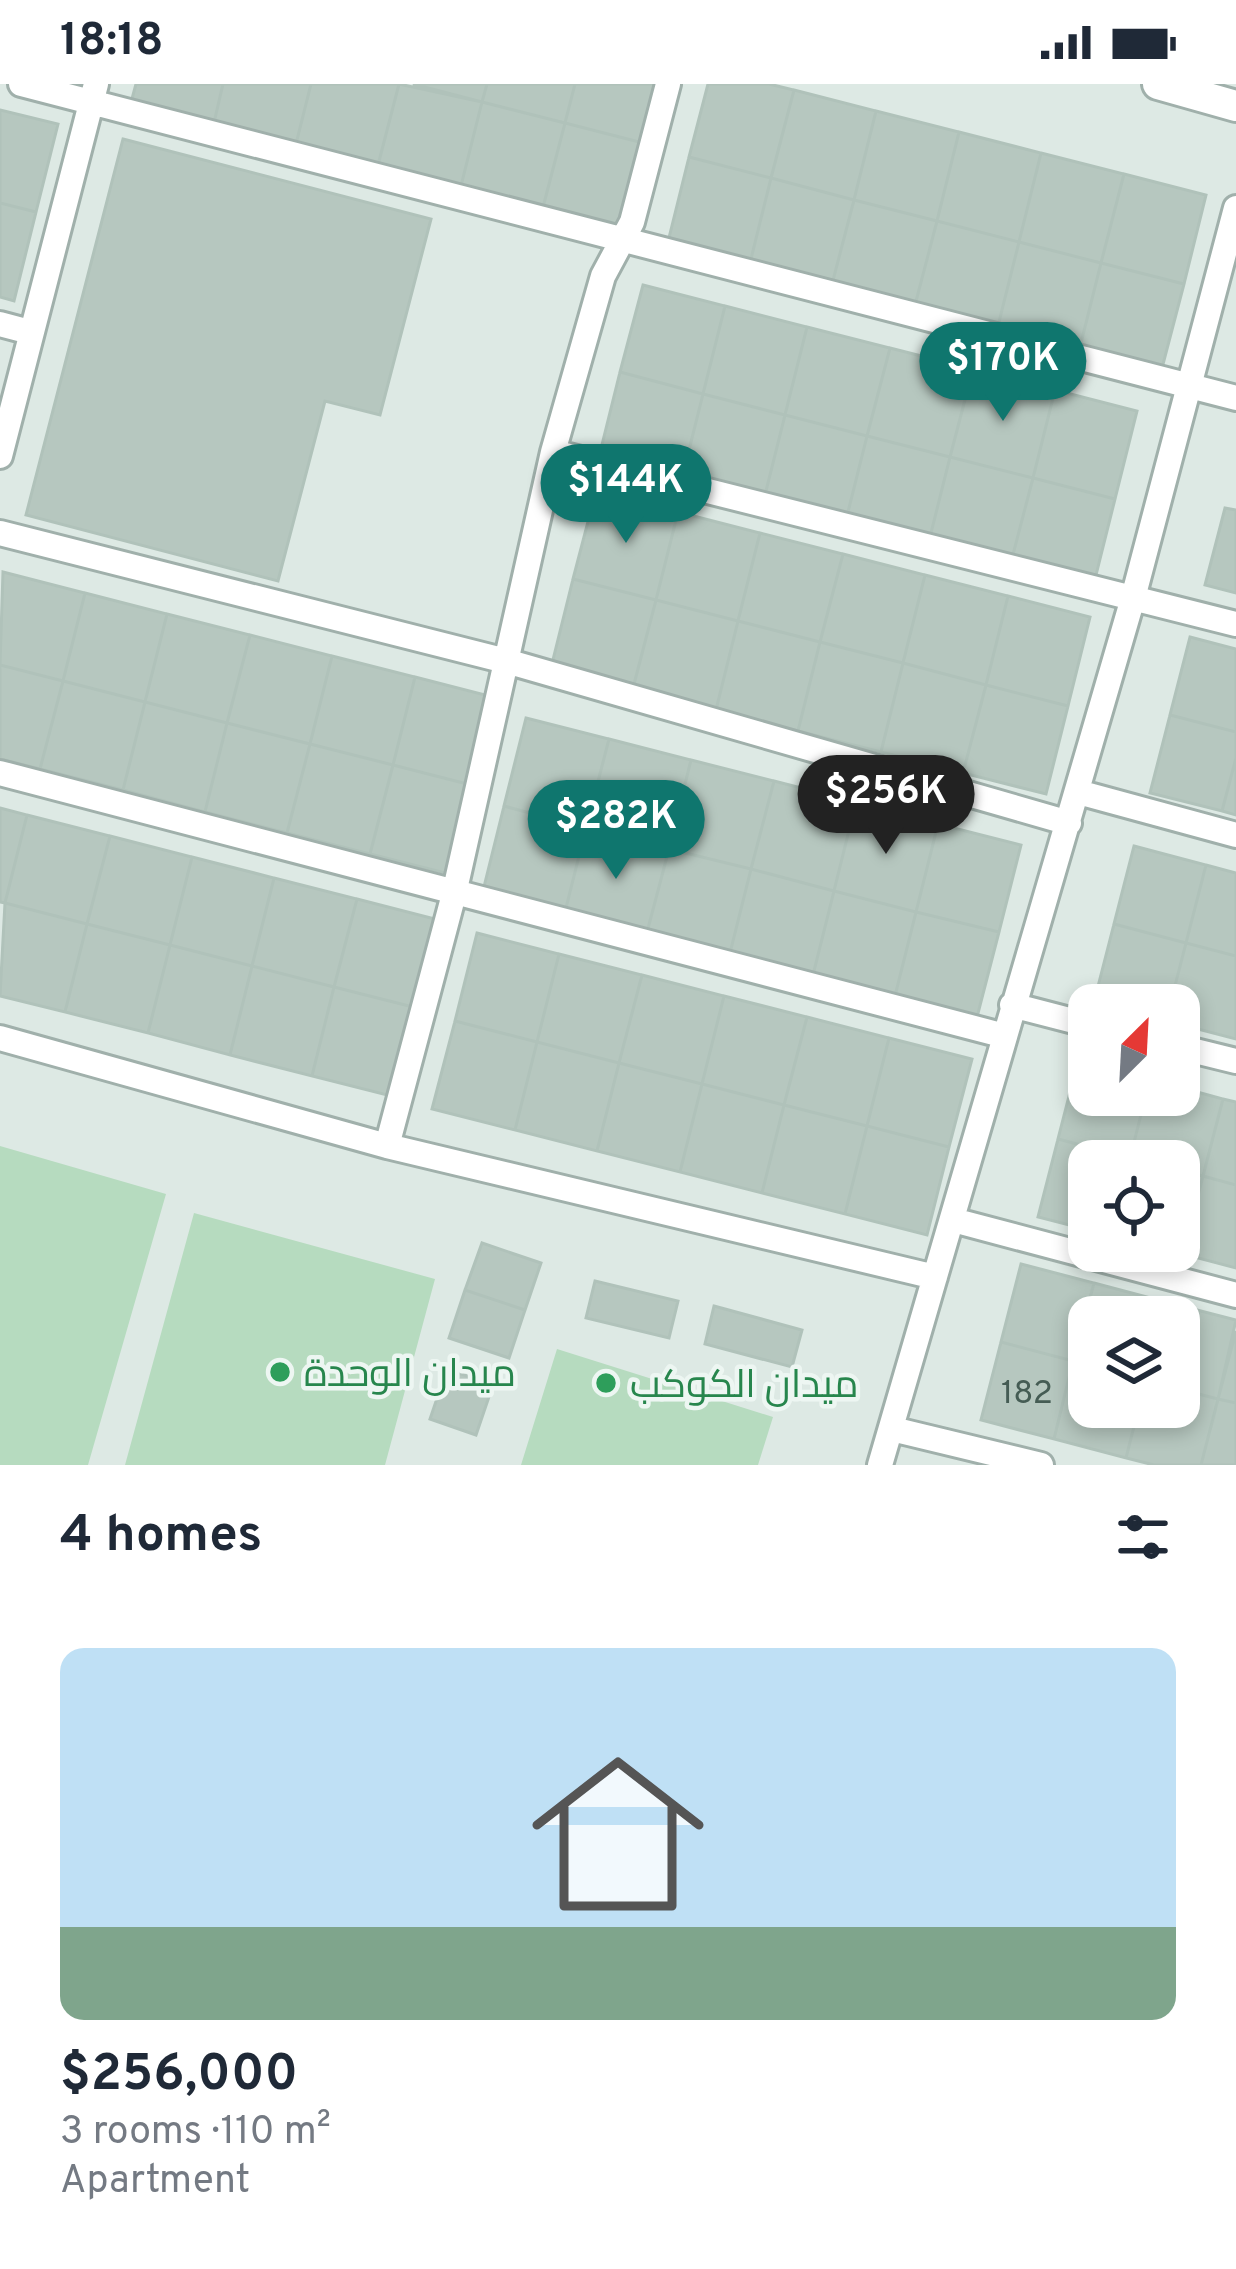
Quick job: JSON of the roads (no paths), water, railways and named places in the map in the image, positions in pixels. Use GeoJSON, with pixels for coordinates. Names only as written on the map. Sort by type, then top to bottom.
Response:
{"type":"FeatureCollection","features":[{"type":"Feature","properties":{"kind":"street"},"geometry":{"type":"LineString","coordinates":[[21,84],[93,94],[622,239],[1236,398]]}},
{"type":"Feature","properties":{"kind":"street"},"geometry":{"type":"LineString","coordinates":[[387,1146],[454,894],[553,452],[603,276],[632,222],[668,84]]}},
{"type":"Feature","properties":{"kind":"street"},"geometry":{"type":"LineString","coordinates":[[1158,84],[1196,89],[1236,106]]}},
{"type":"Feature","properties":{"kind":"street"},"geometry":{"type":"LineString","coordinates":[[0,456],[93,94]]}},
{"type":"Feature","properties":{"kind":"street"},"geometry":{"type":"LineString","coordinates":[[880,1465],[1069,824],[1236,208]]}},
{"type":"Feature","properties":{"kind":"street"},"geometry":{"type":"LineString","coordinates":[[0,324],[30,332]]}},
{"type":"Feature","properties":{"kind":"street"},"geometry":{"type":"LineString","coordinates":[[553,452],[1236,624]]}},
{"type":"Feature","properties":{"kind":"street"},"geometry":{"type":"LineString","coordinates":[[0,532],[506,661],[1069,824]]}},
{"type":"Feature","properties":{"kind":"street"},"geometry":{"type":"LineString","coordinates":[[0,773],[1005,1036]]}},
{"type":"Feature","properties":{"kind":"street"},"geometry":{"type":"LineString","coordinates":[[1078,792],[1236,835]]}},
{"type":"Feature","properties":{"kind":"street"},"geometry":{"type":"LineString","coordinates":[[1012,1005],[1068,1019]]}},
{"type":"Feature","properties":{"kind":"street"},"geometry":{"type":"LineString","coordinates":[[0,1038],[387,1146],[935,1277]]}},
{"type":"Feature","properties":{"kind":"street"},"geometry":{"type":"LineString","coordinates":[[1200,1052],[1236,1061]]}},
{"type":"Feature","properties":{"kind":"street"},"geometry":{"type":"LineString","coordinates":[[952,1220],[1236,1295]]}},
{"type":"Feature","properties":{"kind":"street"},"geometry":{"type":"LineString","coordinates":[[892,1429],[1041,1465]]}},
{"type":"Feature","properties":{"kind":"place","name":"ميدان الوحدة"},"geometry":{"type":"Point","coordinates":[280,1372]}},
{"type":"Feature","properties":{"kind":"place","name":"ميدان الكوكب"},"geometry":{"type":"Point","coordinates":[606,1383]}}]}
